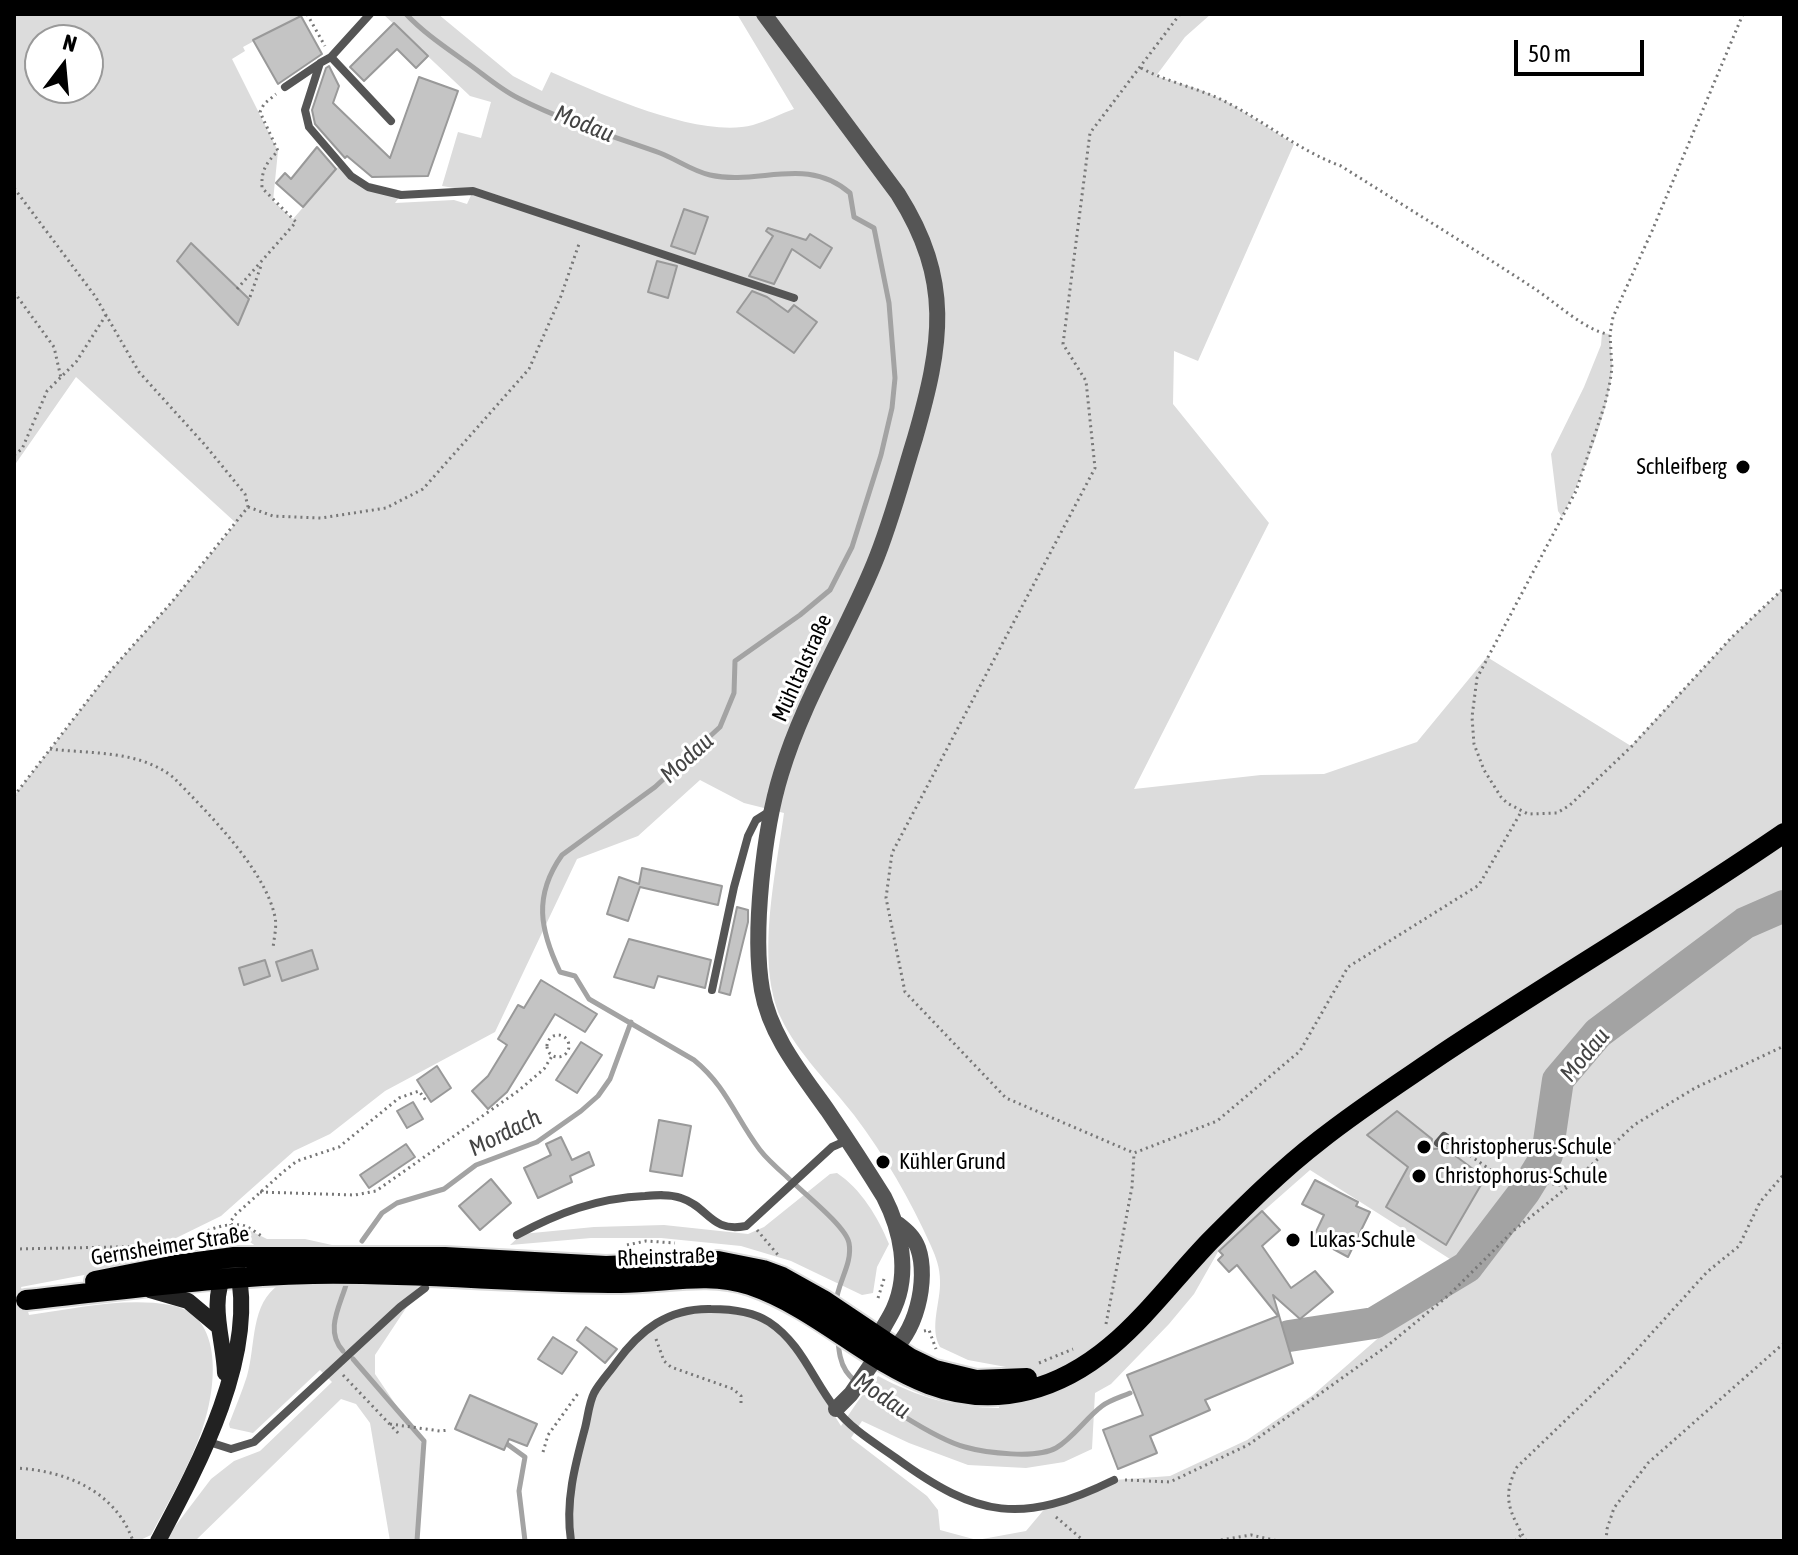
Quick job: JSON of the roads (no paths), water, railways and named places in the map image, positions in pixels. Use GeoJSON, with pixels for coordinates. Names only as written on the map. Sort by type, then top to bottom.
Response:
{"type":"FeatureCollection","features":[{"type":"Feature","properties":{"kind":"main road"},"geometry":{"type":"LineString","coordinates":[[1103,1342],[1124,1336],[1207,1245],[1317,1142],[1391,1088],[1567,971],[1784,833]]}},
{"type":"Feature","properties":{"kind":"main road","name":"Rheinstraße"},"geometry":{"type":"LineString","coordinates":[[422,1273],[521,1261],[606,1266],[718,1261],[773,1273],[825,1301],[922,1364],[947,1374],[991,1381],[1054,1372],[1103,1342]]}},
{"type":"Feature","properties":{"kind":"main road","name":"Gernsheimer Straße"},"geometry":{"type":"LineString","coordinates":[[20,1302],[92,1282],[176,1265],[316,1274],[422,1273]]}},
{"type":"Feature","properties":{"kind":"main road"},"geometry":{"type":"LineString","coordinates":[[225,1391],[218,1297],[232,1271]]}},
{"type":"Feature","properties":{"kind":"main road"},"geometry":{"type":"LineString","coordinates":[[158,1541],[209,1442],[225,1391],[241,1322],[232,1271]]}},
{"type":"Feature","properties":{"kind":"main road","name":"Gernsheimer Straße"},"geometry":{"type":"LineString","coordinates":[[20,1302],[141,1288],[232,1271]]}},
{"type":"Feature","properties":{"kind":"main road","name":"Rheinstraße"},"geometry":{"type":"LineString","coordinates":[[422,1273],[624,1283],[717,1278],[734,1280],[773,1293],[827,1326],[856,1346],[871,1365],[944,1390],[995,1395],[1028,1391],[1084,1368],[1103,1342]]}},
{"type":"Feature","properties":{"kind":"main road"},"geometry":{"type":"LineString","coordinates":[[141,1288],[188,1301],[219,1327]]}},
{"type":"Feature","properties":{"kind":"street","name":"Mühltalstraße"},"geometry":{"type":"LineString","coordinates":[[764,14],[898,194],[917,225],[933,274],[938,308],[936,348],[929,389],[894,509],[875,564],[805,710],[781,774],[767,838],[759,935],[762,990],[776,1033],[840,1144],[884,1197],[898,1224],[902,1278],[895,1307],[877,1337],[871,1365]]}},
{"type":"Feature","properties":{"kind":"street"},"geometry":{"type":"LineString","coordinates":[[836,1409],[851,1394],[871,1365],[896,1349],[915,1315],[921,1279],[918,1247],[912,1235],[898,1224]]}},
{"type":"Feature","properties":{"kind":"lane"},"geometry":{"type":"LineString","coordinates":[[285,87],[331,57],[370,14]]}},
{"type":"Feature","properties":{"kind":"lane"},"geometry":{"type":"LineString","coordinates":[[331,57],[391,121]]}},
{"type":"Feature","properties":{"kind":"lane"},"geometry":{"type":"LineString","coordinates":[[320,63],[305,110],[306,118],[322,145],[360,182],[385,193],[401,195],[473,191],[794,298]]}},
{"type":"Feature","properties":{"kind":"lane"},"geometry":{"type":"LineString","coordinates":[[712,990],[748,836],[756,820],[772,809]]}},
{"type":"Feature","properties":{"kind":"lane"},"geometry":{"type":"LineString","coordinates":[[1438,1143],[1444,1136],[1456,1145]]}},
{"type":"Feature","properties":{"kind":"lane"},"geometry":{"type":"LineString","coordinates":[[517,1235],[575,1207],[633,1196],[680,1197],[722,1226],[735,1228],[749,1223],[840,1144]]}},
{"type":"Feature","properties":{"kind":"lane"},"geometry":{"type":"LineString","coordinates":[[209,1442],[231,1449],[254,1442],[335,1366],[422,1273]]}},
{"type":"Feature","properties":{"kind":"lane"},"geometry":{"type":"LineString","coordinates":[[571,1541],[568,1512],[572,1481],[593,1391],[625,1351],[653,1324],[695,1309],[745,1312],[769,1322],[802,1356],[846,1421],[933,1485],[952,1495],[1007,1509],[1025,1510],[1074,1499],[1114,1480]]}},
{"type":"Feature","properties":{"kind":"waterway","name":"Modau"},"geometry":{"type":"LineString","coordinates":[[406,14],[497,85],[535,106],[710,175],[746,177],[799,174],[833,182],[850,193],[854,217],[874,228],[889,303],[895,378],[892,408],[881,455],[852,547],[830,590],[735,661],[734,693],[720,727],[655,787],[562,855],[543,899],[544,927],[560,972],[575,976],[589,999],[694,1060],[705,1070],[763,1153],[840,1227],[850,1251],[836,1303]]}},
{"type":"Feature","properties":{"kind":"waterway","name":"Modau"},"geometry":{"type":"LineString","coordinates":[[1289,1336],[1374,1323],[1467,1267],[1525,1191],[1547,1155],[1558,1080],[1598,1033],[1745,923],[1784,906]]}},
{"type":"Feature","properties":{"kind":"waterway","name":"Mordach"},"geometry":{"type":"LineString","coordinates":[[362,1241],[382,1213],[397,1203],[444,1189],[476,1165],[537,1142],[581,1111],[598,1096],[610,1079],[631,1022]]}},
{"type":"Feature","properties":{"kind":"waterway","name":"Mordach"},"geometry":{"type":"LineString","coordinates":[[343,1351],[334,1327],[346,1285]]}},
{"type":"Feature","properties":{"kind":"waterway","name":"Modau"},"geometry":{"type":"LineString","coordinates":[[838,1341],[844,1368],[867,1391],[937,1435],[953,1443],[985,1451],[1024,1454],[1056,1448],[1102,1406],[1130,1393]]}},
{"type":"Feature","properties":{"kind":"waterway"},"geometry":{"type":"LineString","coordinates":[[353,1359],[424,1441],[417,1541]]}},
{"type":"Feature","properties":{"kind":"waterway"},"geometry":{"type":"LineString","coordinates":[[507,1444],[525,1457],[519,1491],[525,1541]]}},
{"type":"Feature","properties":{"kind":"place","name":"Schleifberg"},"geometry":{"type":"Point","coordinates":[1743,467]}},
{"type":"Feature","properties":{"kind":"place","name":"Christopherus-Schule"},"geometry":{"type":"Point","coordinates":[1424,1147]}},
{"type":"Feature","properties":{"kind":"place","name":"Kühler Grund"},"geometry":{"type":"Point","coordinates":[883,1162]}},
{"type":"Feature","properties":{"kind":"place","name":"Christophorus-Schule"},"geometry":{"type":"Point","coordinates":[1419,1176]}},
{"type":"Feature","properties":{"kind":"place","name":"Lukas-Schule"},"geometry":{"type":"Point","coordinates":[1293,1240]}}]}
